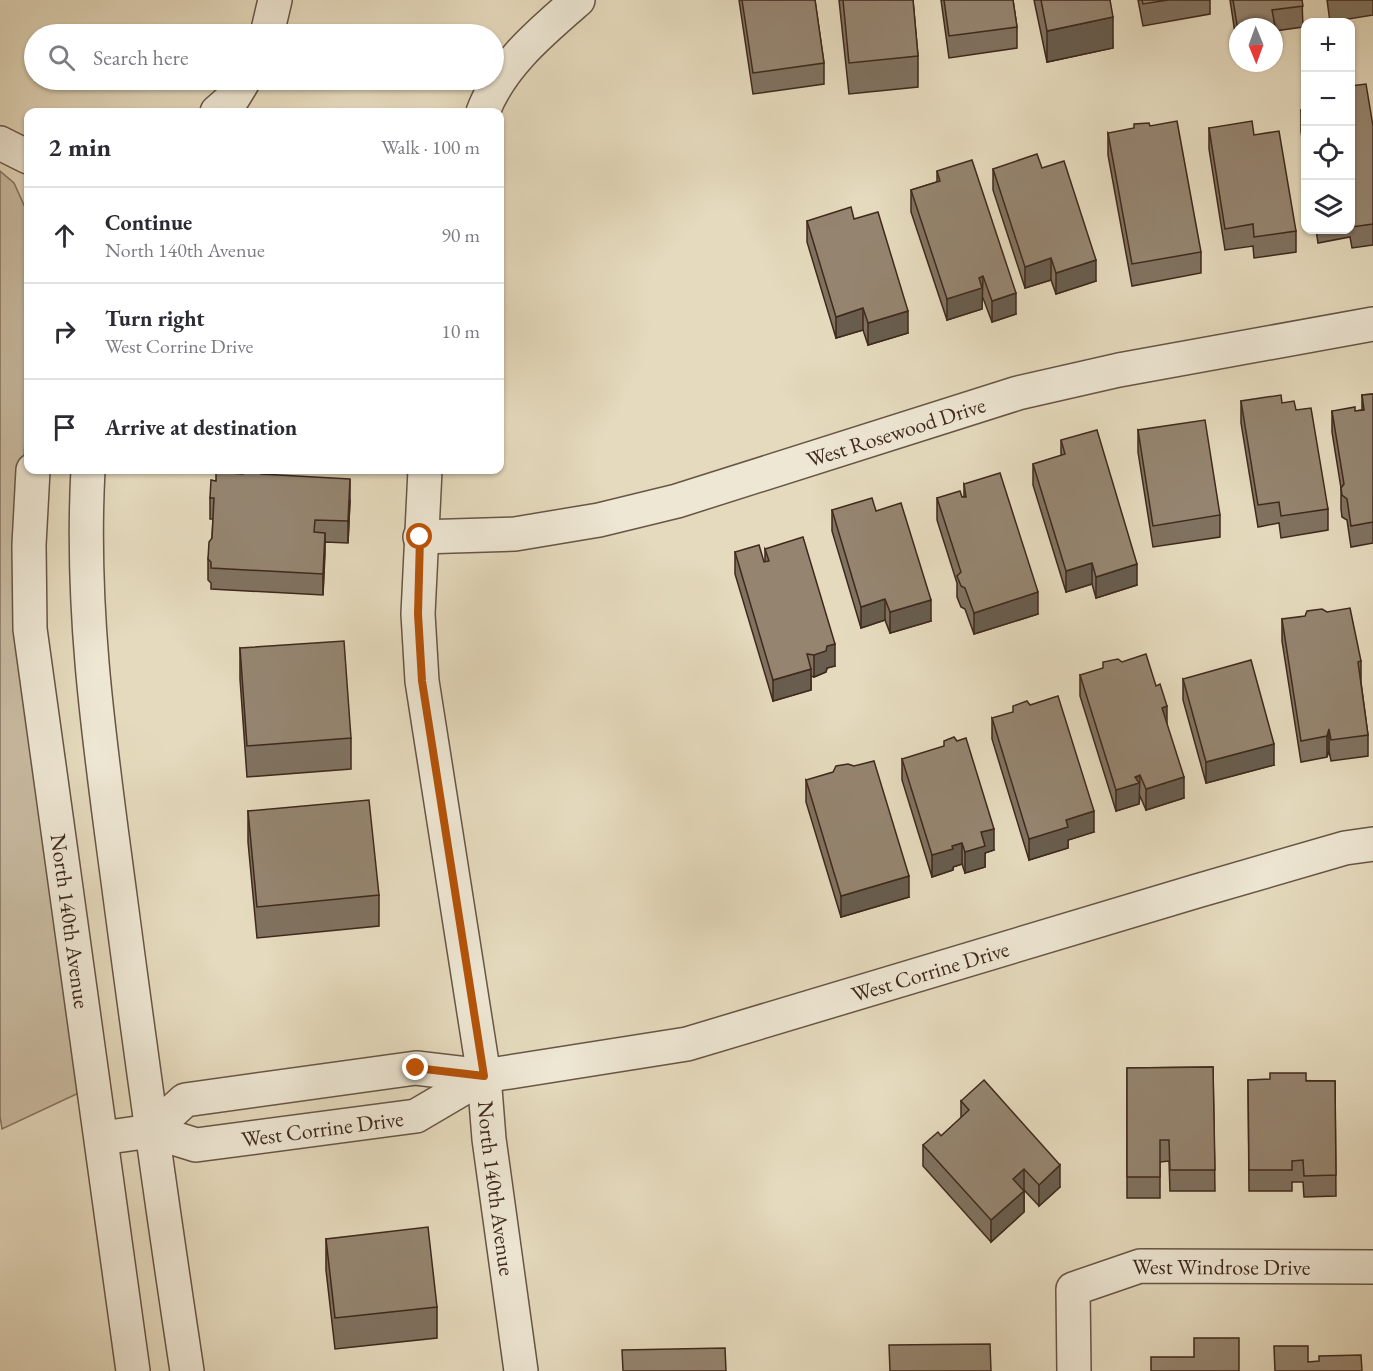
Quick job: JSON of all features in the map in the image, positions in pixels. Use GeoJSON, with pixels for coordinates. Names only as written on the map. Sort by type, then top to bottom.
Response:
{"type":"FeatureCollection","features":[{"type":"Feature","properties":{"kind":"street"},"geometry":{"type":"LineString","coordinates":[[269,24],[275,0]]}},
{"type":"Feature","properties":{"kind":"street"},"geometry":{"type":"LineString","coordinates":[[504,79],[541,32],[578,0]]}},
{"type":"Feature","properties":{"kind":"street"},"geometry":{"type":"LineString","coordinates":[[222,108],[238,90]]}},
{"type":"Feature","properties":{"kind":"street","name":"West Rosewood Drive"},"geometry":{"type":"LineString","coordinates":[[420,537],[515,534],[599,520],[676,501],[1018,393],[1119,370],[1373,324]]}},
{"type":"Feature","properties":{"kind":"street","name":"North 140th Avenue"},"geometry":{"type":"LineString","coordinates":[[33,474],[29,545],[30,629],[134,1371]]}},
{"type":"Feature","properties":{"kind":"street"},"geometry":{"type":"LineString","coordinates":[[88,474],[86,595],[92,682],[151,1131],[187,1371]]}},
{"type":"Feature","properties":{"kind":"street","name":"North 140th Avenue"},"geometry":{"type":"LineString","coordinates":[[425,474],[418,614],[422,681],[484,1076],[489,1139],[521,1371]]}},
{"type":"Feature","properties":{"kind":"street","name":"West Corrine Drive"},"geometry":{"type":"LineString","coordinates":[[151,1131],[185,1100],[416,1068],[484,1076],[687,1044],[1197,891],[1345,848],[1373,844]]}},
{"type":"Feature","properties":{"kind":"street","name":"West Corrine Drive"},"geometry":{"type":"LineString","coordinates":[[102,1138],[151,1131],[196,1145],[416,1116],[484,1076]]}},
{"type":"Feature","properties":{"kind":"street","name":"West Windrose Drive"},"geometry":{"type":"LineString","coordinates":[[1074,1371],[1073,1289],[1140,1266],[1373,1267]]}},
{"type":"Feature","properties":{"kind":"shaded area"},"geometry":{"type":"Polygon","coordinates":[[[0,171],[14,183],[24,205],[22,494],[83,1091],[2,1129],[0,1116],[0,171]]]}},
{"type":"Feature","properties":{"kind":"building"},"geometry":{"type":"Polygon","coordinates":[[[742,0],[815,0],[824,63],[753,73],[742,0]]]}},
{"type":"Feature","properties":{"kind":"building"},"geometry":{"type":"Polygon","coordinates":[[[843,0],[913,0],[918,56],[849,63],[843,0]]]}},
{"type":"Feature","properties":{"kind":"building"},"geometry":{"type":"Polygon","coordinates":[[[944,0],[1013,0],[1017,27],[949,36],[944,0]]]}},
{"type":"Feature","properties":{"kind":"building"},"geometry":{"type":"Polygon","coordinates":[[[1041,0],[1110,0],[1113,17],[1047,31],[1041,0]]]}},
{"type":"Feature","properties":{"kind":"building"},"geometry":{"type":"Polygon","coordinates":[[[1142,0],[1168,0],[1143,4],[1142,0]]]}},
{"type":"Feature","properties":{"kind":"building"},"geometry":{"type":"Polygon","coordinates":[[[1233,0],[1302,0],[1303,6],[1272,10],[1274,18],[1236,18],[1233,0]]]}},
{"type":"Feature","properties":{"kind":"building"},"geometry":{"type":"Polygon","coordinates":[[[1366,84],[1373,126],[1373,224],[1355,227],[1355,126],[1355,85],[1366,84]]]}},
{"type":"Feature","properties":{"kind":"building"},"geometry":{"type":"Polygon","coordinates":[[[1177,121],[1201,252],[1132,264],[1108,133],[1134,128],[1134,124],[1149,123],[1150,126],[1177,121]]]}},
{"type":"Feature","properties":{"kind":"building"},"geometry":{"type":"Polygon","coordinates":[[[1252,121],[1254,135],[1279,131],[1296,231],[1254,237],[1253,224],[1225,229],[1209,128],[1252,121]]]}},
{"type":"Feature","properties":{"kind":"building"},"geometry":{"type":"Polygon","coordinates":[[[1037,154],[1042,168],[1064,161],[1096,260],[1056,273],[1051,258],[1025,267],[993,169],[1037,154]]]}},
{"type":"Feature","properties":{"kind":"building"},"geometry":{"type":"Polygon","coordinates":[[[972,160],[1016,293],[992,301],[983,276],[979,278],[982,288],[947,299],[911,190],[940,181],[937,171],[972,160]]]}},
{"type":"Feature","properties":{"kind":"building"},"geometry":{"type":"Polygon","coordinates":[[[851,207],[854,219],[878,212],[908,311],[868,323],[863,308],[836,317],[807,221],[851,207]]]}},
{"type":"Feature","properties":{"kind":"building"},"geometry":{"type":"Polygon","coordinates":[[[1373,394],[1373,522],[1351,526],[1347,499],[1342,495],[1341,488],[1344,484],[1332,411],[1355,407],[1355,411],[1364,410],[1362,395],[1373,394]]]}},
{"type":"Feature","properties":{"kind":"building"},"geometry":{"type":"Polygon","coordinates":[[[1281,395],[1282,403],[1294,401],[1296,410],[1311,408],[1328,509],[1281,516],[1279,502],[1258,505],[1241,401],[1281,395]]]}},
{"type":"Feature","properties":{"kind":"building"},"geometry":{"type":"Polygon","coordinates":[[[1205,420],[1220,515],[1153,526],[1138,430],[1205,420]]]}},
{"type":"Feature","properties":{"kind":"building"},"geometry":{"type":"Polygon","coordinates":[[[1097,430],[1137,564],[1096,577],[1092,563],[1066,571],[1033,464],[1065,454],[1061,440],[1097,430]]]}},
{"type":"Feature","properties":{"kind":"building"},"geometry":{"type":"Polygon","coordinates":[[[1000,473],[1038,592],[974,613],[965,588],[961,586],[957,576],[961,572],[937,498],[960,491],[962,497],[966,497],[964,484],[1000,473]]]}},
{"type":"Feature","properties":{"kind":"building"},"geometry":{"type":"Polygon","coordinates":[[[216,474],[350,479],[348,521],[315,520],[314,532],[325,533],[323,574],[211,568],[211,562],[208,559],[209,542],[212,538],[214,498],[210,498],[211,480],[216,481],[216,474]]]}},
{"type":"Feature","properties":{"kind":"building"},"geometry":{"type":"Polygon","coordinates":[[[872,498],[876,511],[901,503],[931,600],[890,612],[885,599],[861,607],[832,510],[872,498]]]}},
{"type":"Feature","properties":{"kind":"building"},"geometry":{"type":"Polygon","coordinates":[[[803,537],[835,644],[827,646],[826,651],[814,655],[807,654],[811,669],[773,680],[735,552],[759,545],[764,562],[769,561],[765,549],[803,537]]]}},
{"type":"Feature","properties":{"kind":"building"},"geometry":{"type":"Polygon","coordinates":[[[1350,608],[1361,661],[1358,662],[1368,735],[1331,740],[1329,729],[1327,736],[1301,741],[1282,619],[1305,616],[1307,611],[1322,609],[1327,612],[1350,608]]]}},
{"type":"Feature","properties":{"kind":"building"},"geometry":{"type":"Polygon","coordinates":[[[344,641],[351,738],[247,746],[240,648],[344,641]]]}},
{"type":"Feature","properties":{"kind":"building"},"geometry":{"type":"Polygon","coordinates":[[[1146,654],[1156,686],[1160,684],[1167,706],[1162,708],[1184,777],[1146,789],[1140,775],[1135,777],[1139,783],[1116,790],[1080,675],[1103,668],[1103,662],[1118,659],[1122,662],[1146,654]]]}},
{"type":"Feature","properties":{"kind":"building"},"geometry":{"type":"Polygon","coordinates":[[[1251,660],[1274,744],[1206,762],[1183,679],[1251,660]]]}},
{"type":"Feature","properties":{"kind":"building"},"geometry":{"type":"Polygon","coordinates":[[[1058,696],[1094,811],[1066,820],[1068,827],[1029,839],[992,718],[1013,712],[1013,706],[1027,701],[1030,705],[1058,696]]]}},
{"type":"Feature","properties":{"kind":"building"},"geometry":{"type":"Polygon","coordinates":[[[954,737],[957,741],[966,738],[994,829],[981,832],[985,846],[965,852],[962,843],[952,846],[953,849],[932,855],[902,759],[944,746],[944,741],[954,737]]]}},
{"type":"Feature","properties":{"kind":"building"},"geometry":{"type":"Polygon","coordinates":[[[874,761],[909,876],[841,896],[806,780],[833,772],[836,766],[848,764],[854,766],[874,761]]]}},
{"type":"Feature","properties":{"kind":"building"},"geometry":{"type":"Polygon","coordinates":[[[369,800],[379,895],[257,907],[248,811],[369,800]]]}},
{"type":"Feature","properties":{"kind":"building"},"geometry":{"type":"Polygon","coordinates":[[[1213,1067],[1215,1170],[1170,1170],[1169,1140],[1160,1140],[1160,1177],[1127,1177],[1127,1068],[1213,1067]]]}},
{"type":"Feature","properties":{"kind":"building"},"geometry":{"type":"Polygon","coordinates":[[[1270,1073],[1306,1073],[1306,1081],[1335,1081],[1336,1175],[1304,1176],[1303,1160],[1292,1161],[1292,1170],[1249,1170],[1248,1080],[1270,1079],[1270,1073]]]}},
{"type":"Feature","properties":{"kind":"building"},"geometry":{"type":"Polygon","coordinates":[[[984,1080],[1060,1165],[1039,1185],[1024,1169],[1013,1179],[1024,1191],[991,1220],[923,1145],[938,1132],[941,1136],[969,1110],[961,1101],[984,1080]]]}},
{"type":"Feature","properties":{"kind":"building"},"geometry":{"type":"Polygon","coordinates":[[[428,1227],[437,1307],[335,1318],[326,1239],[428,1227]]]}},
{"type":"Feature","properties":{"kind":"building"},"geometry":{"type":"Polygon","coordinates":[[[1194,1338],[1239,1338],[1239,1371],[1151,1371],[1151,1357],[1194,1357],[1194,1338]]]}},
{"type":"Feature","properties":{"kind":"building"},"geometry":{"type":"Polygon","coordinates":[[[990,1344],[991,1371],[890,1371],[889,1345],[990,1344]]]}},
{"type":"Feature","properties":{"kind":"building"},"geometry":{"type":"Polygon","coordinates":[[[1274,1346],[1308,1346],[1308,1362],[1319,1361],[1319,1356],[1361,1355],[1362,1371],[1275,1371],[1274,1346]]]}},
{"type":"Feature","properties":{"kind":"building"},"geometry":{"type":"Polygon","coordinates":[[[725,1348],[726,1371],[623,1371],[622,1350],[725,1348]]]}},
{"type":"Feature","properties":{"kind":"route"},"geometry":{"type":"LineString","coordinates":[[416,1068],[484,1076],[422,681],[418,614],[420,537]]}}]}
